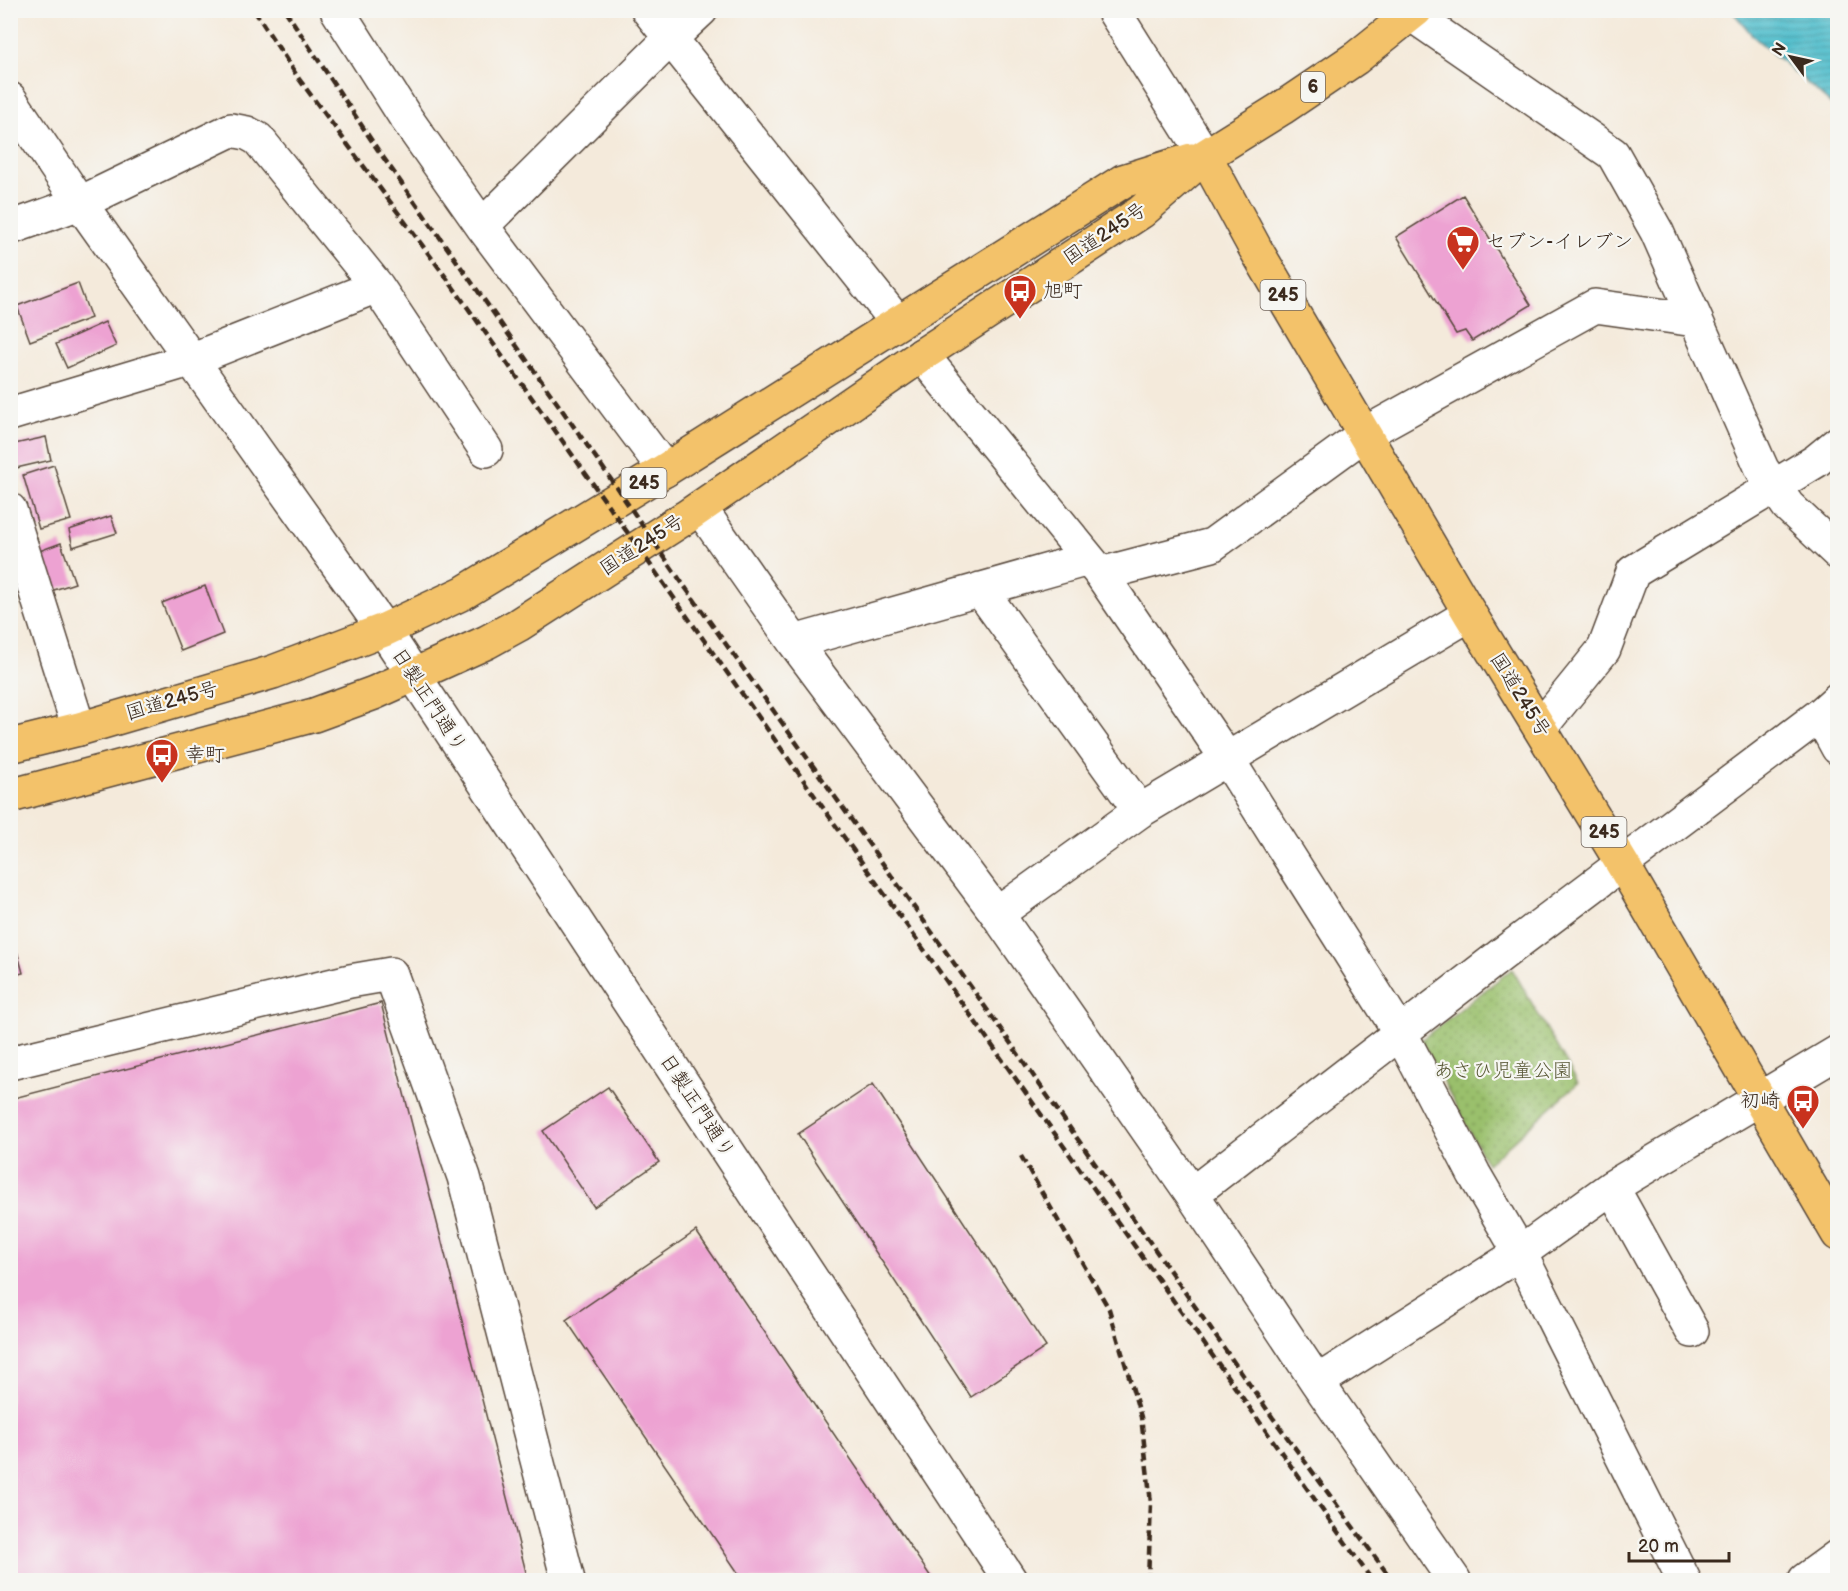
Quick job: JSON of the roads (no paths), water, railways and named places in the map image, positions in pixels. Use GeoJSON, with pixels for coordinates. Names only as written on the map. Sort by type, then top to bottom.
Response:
{"type":"FeatureCollection","features":[{"type":"Feature","properties":{"kind":"highway","name":"6"},"geometry":{"type":"LineString","coordinates":[[1205,156],[1356,58],[1412,12]]}},
{"type":"Feature","properties":{"kind":"highway","name":"国道245号"},"geometry":{"type":"LineString","coordinates":[[10,746],[79,729],[273,672],[384,630],[463,593],[665,470],[1123,181],[1205,156]]}},
{"type":"Feature","properties":{"kind":"highway","name":"国道245号"},"geometry":{"type":"LineString","coordinates":[[10,796],[314,715],[374,693],[487,642],[518,625],[700,508],[922,355],[1141,212],[1205,156]]}},
{"type":"Feature","properties":{"kind":"highway","name":"国道245号"},"geometry":{"type":"LineString","coordinates":[[1205,156],[1255,248],[1470,614],[1623,865],[1838,1234]]}},
{"type":"Feature","properties":{"kind":"street"},"geometry":{"type":"LineString","coordinates":[[337,10],[406,118],[482,226],[665,470]]}},
{"type":"Feature","properties":{"kind":"street"},"geometry":{"type":"LineString","coordinates":[[648,10],[897,322]]}},
{"type":"Feature","properties":{"kind":"street"},"geometry":{"type":"LineString","coordinates":[[482,226],[701,10]]}},
{"type":"Feature","properties":{"kind":"street"},"geometry":{"type":"LineString","coordinates":[[1113,10],[1205,156]]}},
{"type":"Feature","properties":{"kind":"street"},"geometry":{"type":"LineString","coordinates":[[1412,12],[1613,154],[1657,232],[1762,469],[1788,506],[1838,553]]}},
{"type":"Feature","properties":{"kind":"street","name":"日製正門通り"},"geometry":{"type":"LineString","coordinates":[[10,99],[80,203],[384,630],[1010,1581]]}},
{"type":"Feature","properties":{"kind":"street"},"geometry":{"type":"LineString","coordinates":[[10,228],[80,203],[231,130],[247,133],[258,139],[377,286],[486,450]]}},
{"type":"Feature","properties":{"kind":"street"},"geometry":{"type":"LineString","coordinates":[[10,414],[193,359],[377,286]]}},
{"type":"Feature","properties":{"kind":"street"},"geometry":{"type":"LineString","coordinates":[[794,642],[980,589],[1212,545],[1365,433],[1595,306],[1695,320]]}},
{"type":"Feature","properties":{"kind":"street"},"geometry":{"type":"LineString","coordinates":[[922,355],[1095,566],[1228,759],[1401,1034],[1474,1174],[1520,1253],[1684,1581]]}},
{"type":"Feature","properties":{"kind":"street"},"geometry":{"type":"LineString","coordinates":[[1540,728],[1604,650],[1633,572],[1816,461],[1838,443]]}},
{"type":"Feature","properties":{"kind":"street"},"geometry":{"type":"LineString","coordinates":[[700,508],[794,642],[997,914],[1192,1194],[1317,1382],[1454,1581]]}},
{"type":"Feature","properties":{"kind":"street"},"geometry":{"type":"LineString","coordinates":[[10,510],[79,729]]}},
{"type":"Feature","properties":{"kind":"street"},"geometry":{"type":"LineString","coordinates":[[980,589],[1140,810]]}},
{"type":"Feature","properties":{"kind":"street"},"geometry":{"type":"LineString","coordinates":[[997,914],[1140,810],[1470,614]]}},
{"type":"Feature","properties":{"kind":"street"},"geometry":{"type":"LineString","coordinates":[[1192,1194],[1829,707],[1838,748]]}},
{"type":"Feature","properties":{"kind":"street"},"geometry":{"type":"LineString","coordinates":[[10,1063],[350,981],[391,974],[464,1177],[568,1581]]}},
{"type":"Feature","properties":{"kind":"street"},"geometry":{"type":"LineString","coordinates":[[1317,1382],[1520,1253],[1612,1187],[1838,1052]]}},
{"type":"Feature","properties":{"kind":"street"},"geometry":{"type":"LineString","coordinates":[[1612,1187],[1692,1331]]}},
{"type":"Feature","properties":{"kind":"street"},"geometry":{"type":"LineString","coordinates":[[1805,1581],[1838,1556]]}},
{"type":"Feature","properties":{"kind":"water"},"geometry":{"type":"Polygon","coordinates":[[[1732,11],[1837,11],[1837,109],[1754,37],[1732,11]]]}},
{"type":"Feature","properties":{"kind":"railway"},"geometry":{"type":"LineString","coordinates":[[254,10],[299,79],[448,280],[1372,1580]]}},
{"type":"Feature","properties":{"kind":"railway"},"geometry":{"type":"LineString","coordinates":[[285,10],[378,150],[680,580],[981,1001],[1273,1418],[1392,1580]]}},
{"type":"Feature","properties":{"kind":"railway"},"geometry":{"type":"LineString","coordinates":[[1021,1156],[1109,1309],[1141,1417],[1151,1503],[1148,1580]]}},
{"type":"Feature","properties":{"kind":"place","name":"セブン-イレブン"},"geometry":{"type":"Point","coordinates":[1463,271]}},
{"type":"Feature","properties":{"kind":"place","name":"旭町"},"geometry":{"type":"Point","coordinates":[1020,320]}},
{"type":"Feature","properties":{"kind":"place","name":"幸町"},"geometry":{"type":"Point","coordinates":[162,784]}},
{"type":"Feature","properties":{"kind":"place","name":"初崎"},"geometry":{"type":"Point","coordinates":[1803,1130]}},
{"type":"Feature","properties":{"kind":"park label","name":"あさひ児童公園"},"geometry":{"type":"Point","coordinates":[1503,1071]}}]}
